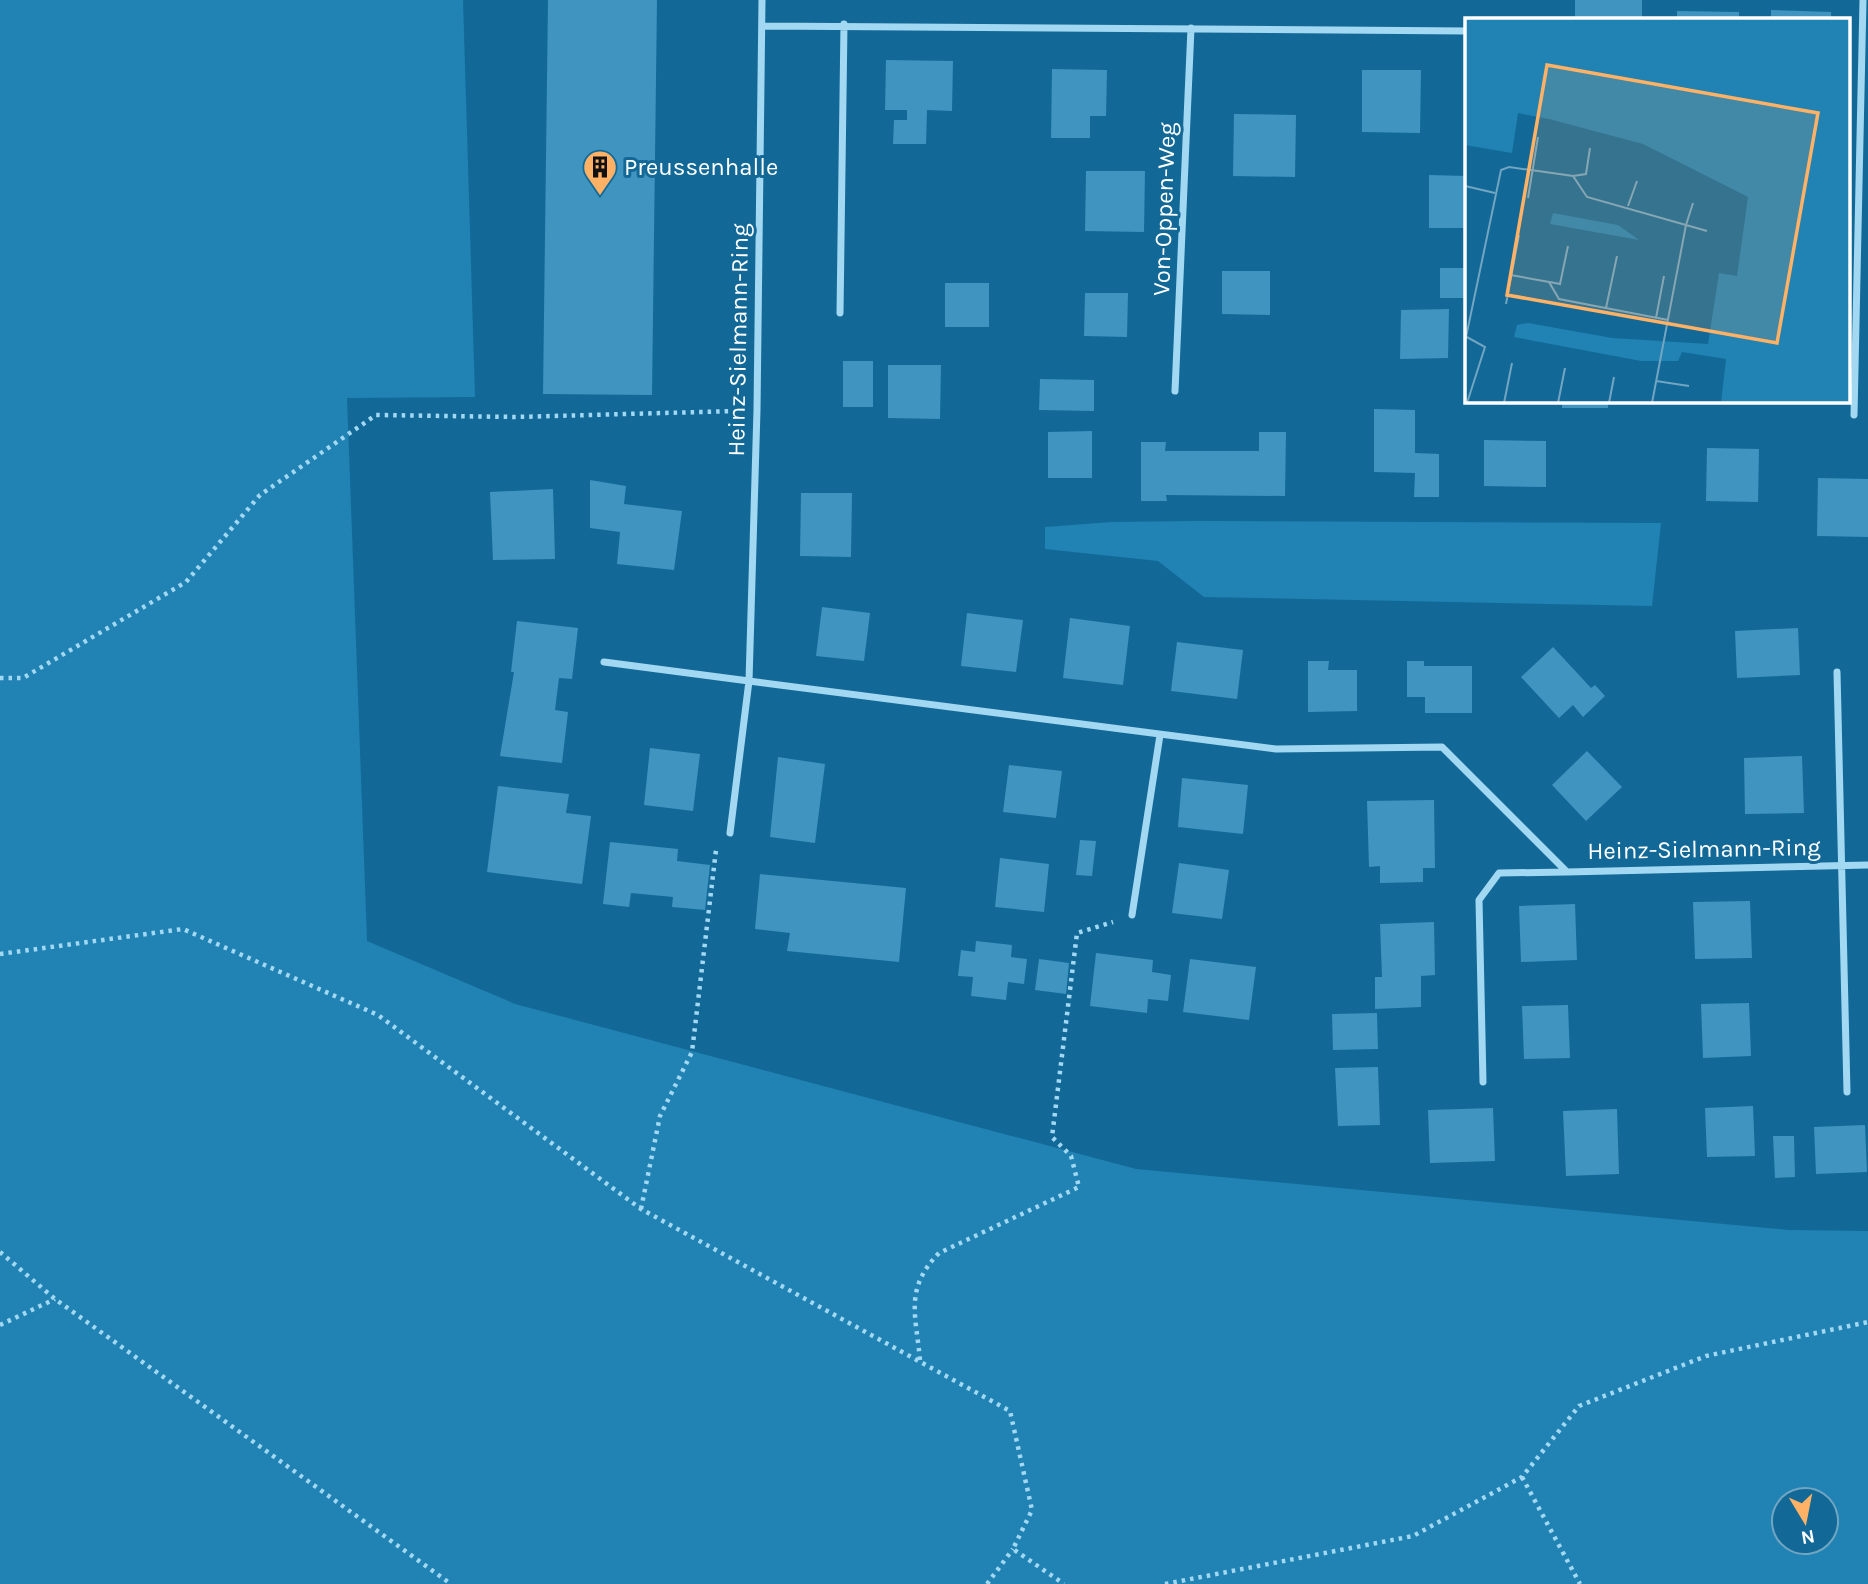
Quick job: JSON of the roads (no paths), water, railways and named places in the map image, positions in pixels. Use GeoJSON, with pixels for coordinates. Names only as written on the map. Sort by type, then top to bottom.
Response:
{"type":"FeatureCollection","features":[{"type":"Feature","properties":{"kind":"street","name":"Heinz-Sielmann-Ring"},"geometry":{"type":"LineString","coordinates":[[730,833],[749,681],[757,410],[762,0]]}},
{"type":"Feature","properties":{"kind":"street"},"geometry":{"type":"LineString","coordinates":[[1854,415],[1863,0]]}},
{"type":"Feature","properties":{"kind":"street"},"geometry":{"type":"LineString","coordinates":[[762,26],[844,24],[1465,31]]}},
{"type":"Feature","properties":{"kind":"street"},"geometry":{"type":"LineString","coordinates":[[841,313],[844,24]]}},
{"type":"Feature","properties":{"kind":"street","name":"Von-Oppen-Weg"},"geometry":{"type":"LineString","coordinates":[[1175,391],[1191,28]]}},
{"type":"Feature","properties":{"kind":"street"},"geometry":{"type":"LineString","coordinates":[[1850,142],[1860,142]]}},
{"type":"Feature","properties":{"kind":"street","name":"Heinz-Sielmann-Ring"},"geometry":{"type":"LineString","coordinates":[[604,662],[1276,749],[1442,747],[1567,872]]}},
{"type":"Feature","properties":{"kind":"street","name":"Heinz-Sielmann-Ring"},"geometry":{"type":"LineString","coordinates":[[1837,672],[1847,1092]]}},
{"type":"Feature","properties":{"kind":"street"},"geometry":{"type":"LineString","coordinates":[[1132,915],[1160,735]]}},
{"type":"Feature","properties":{"kind":"street","name":"Heinz-Sielmann-Ring"},"geometry":{"type":"LineString","coordinates":[[1483,1082],[1479,900],[1499,873],[1868,865]]}},
{"type":"Feature","properties":{"kind":"place","name":"Preussenhalle"},"geometry":{"type":"Point","coordinates":[600,197]}}]}
